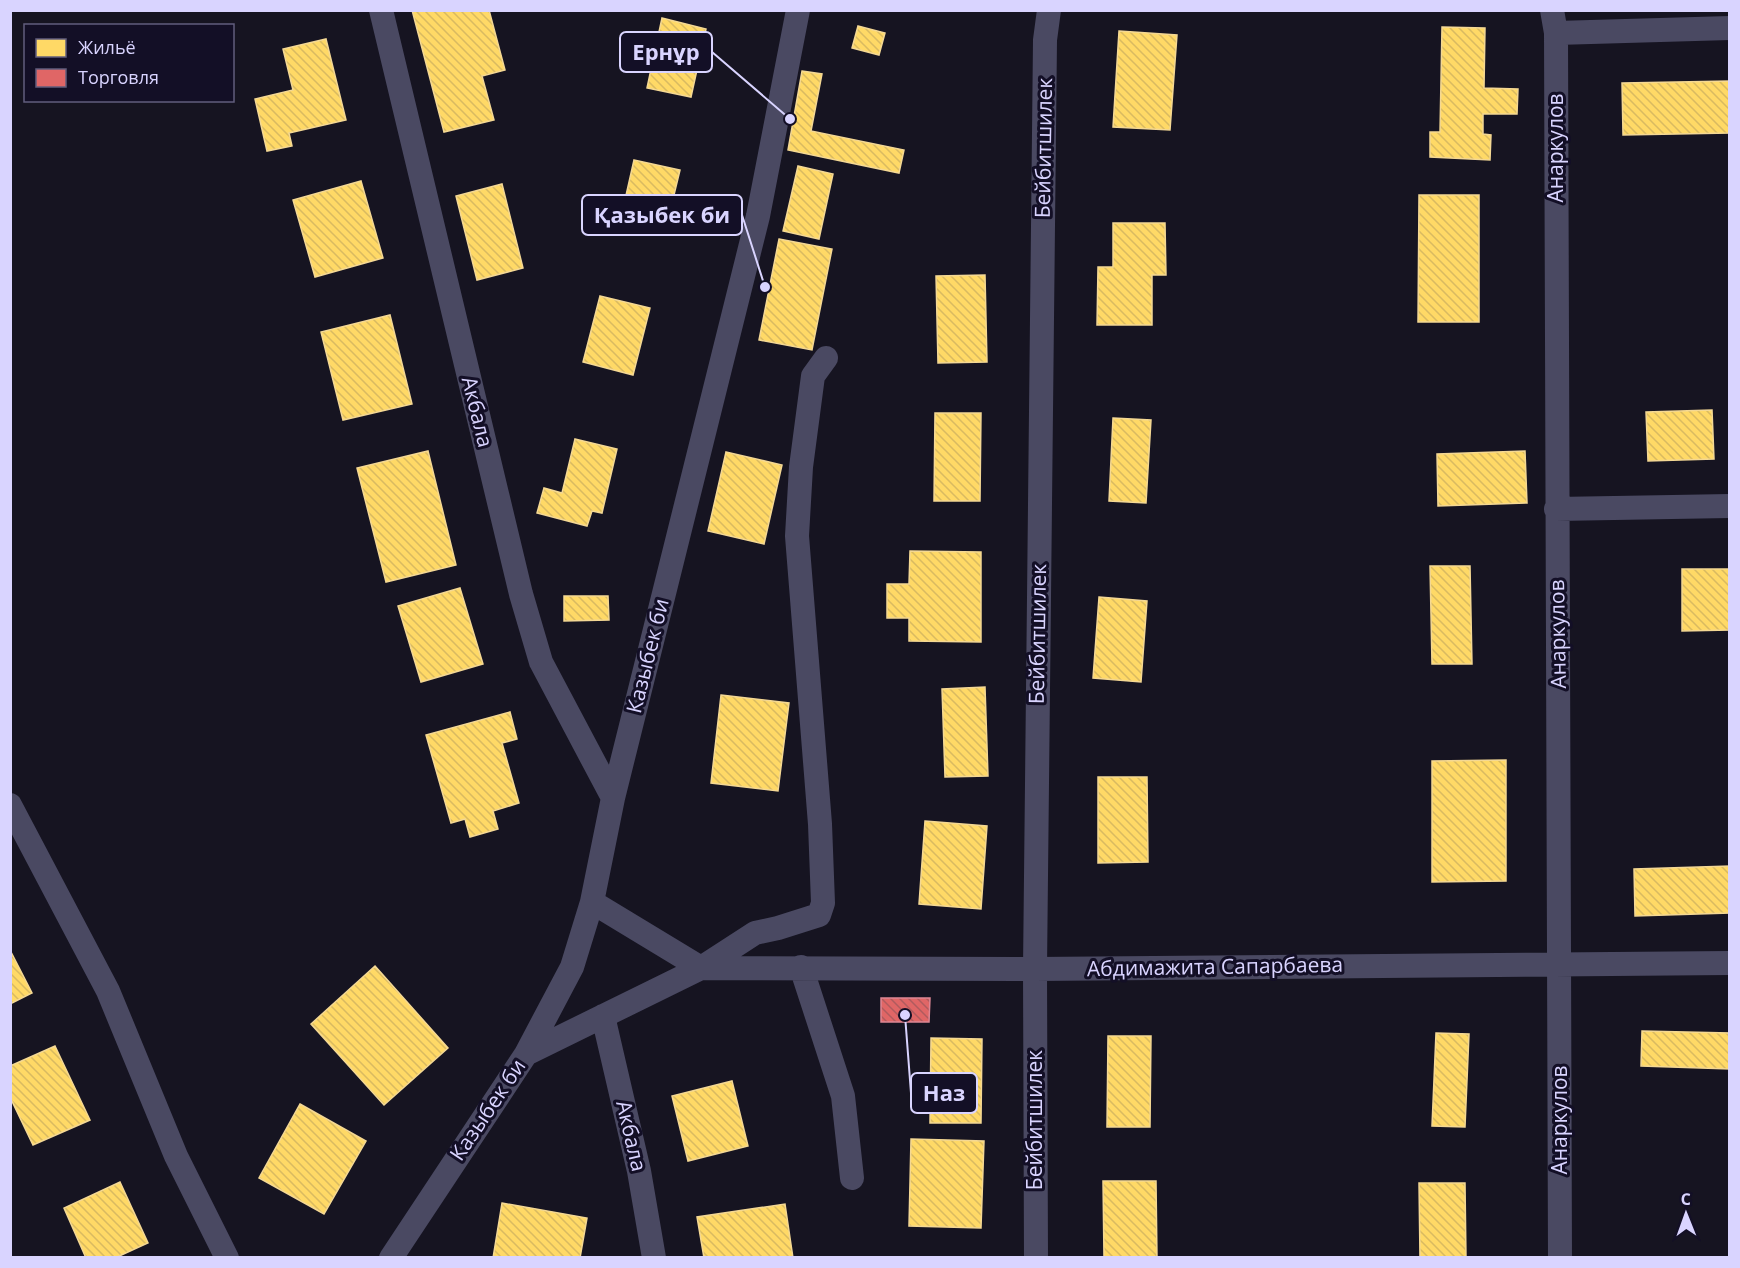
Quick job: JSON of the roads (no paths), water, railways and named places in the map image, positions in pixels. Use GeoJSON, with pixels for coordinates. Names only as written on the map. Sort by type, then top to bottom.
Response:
{"type":"FeatureCollection","features":[{"type":"Feature","properties":{"kind":"street","name":"Акбала"},"geometry":{"type":"LineString","coordinates":[[381,10],[501,513],[541,662],[613,798]]}},
{"type":"Feature","properties":{"kind":"street","name":"Казыбек би"},"geometry":{"type":"LineString","coordinates":[[390,1257],[526,1054],[572,968],[592,902],[613,798],[758,216],[798,10]]}},
{"type":"Feature","properties":{"kind":"street","name":"Бейбитшилек"},"geometry":{"type":"LineString","coordinates":[[1035,1257],[1035,969],[1045,40],[1049,10]]}},
{"type":"Feature","properties":{"kind":"street"},"geometry":{"type":"LineString","coordinates":[[1554,22],[1730,28]]}},
{"type":"Feature","properties":{"kind":"street","name":"Анаркулов"},"geometry":{"type":"LineString","coordinates":[[1554,22],[1561,963],[1560,1257]]}},
{"type":"Feature","properties":{"kind":"street"},"geometry":{"type":"LineString","coordinates":[[526,1054],[701,968],[755,933],[819,915],[823,903],[820,824],[796,536],[801,467],[813,376],[826,358]]}},
{"type":"Feature","properties":{"kind":"street"},"geometry":{"type":"LineString","coordinates":[[1556,509],[1730,506]]}},
{"type":"Feature","properties":{"kind":"street"},"geometry":{"type":"LineString","coordinates":[[10,805],[108,991],[176,1156],[227,1257]]}},
{"type":"Feature","properties":{"kind":"street"},"geometry":{"type":"LineString","coordinates":[[592,902],[701,968]]}},
{"type":"Feature","properties":{"kind":"street","name":"Абдимажита Сапарбаева"},"geometry":{"type":"LineString","coordinates":[[701,968],[1035,969],[1730,963]]}},
{"type":"Feature","properties":{"kind":"street"},"geometry":{"type":"LineString","coordinates":[[801,968],[843,1096],[852,1178]]}},
{"type":"Feature","properties":{"kind":"street","name":"Акбала"},"geometry":{"type":"LineString","coordinates":[[603,1016],[639,1171],[654,1257]]}},
{"type":"Feature","properties":{"kind":"place","name":"Ернұр"},"geometry":{"type":"Point","coordinates":[790,119]}},
{"type":"Feature","properties":{"kind":"place","name":"Қазыбек би"},"geometry":{"type":"Point","coordinates":[765,287]}},
{"type":"Feature","properties":{"kind":"place","name":"Наз"},"geometry":{"type":"Point","coordinates":[905,1015]}}]}
